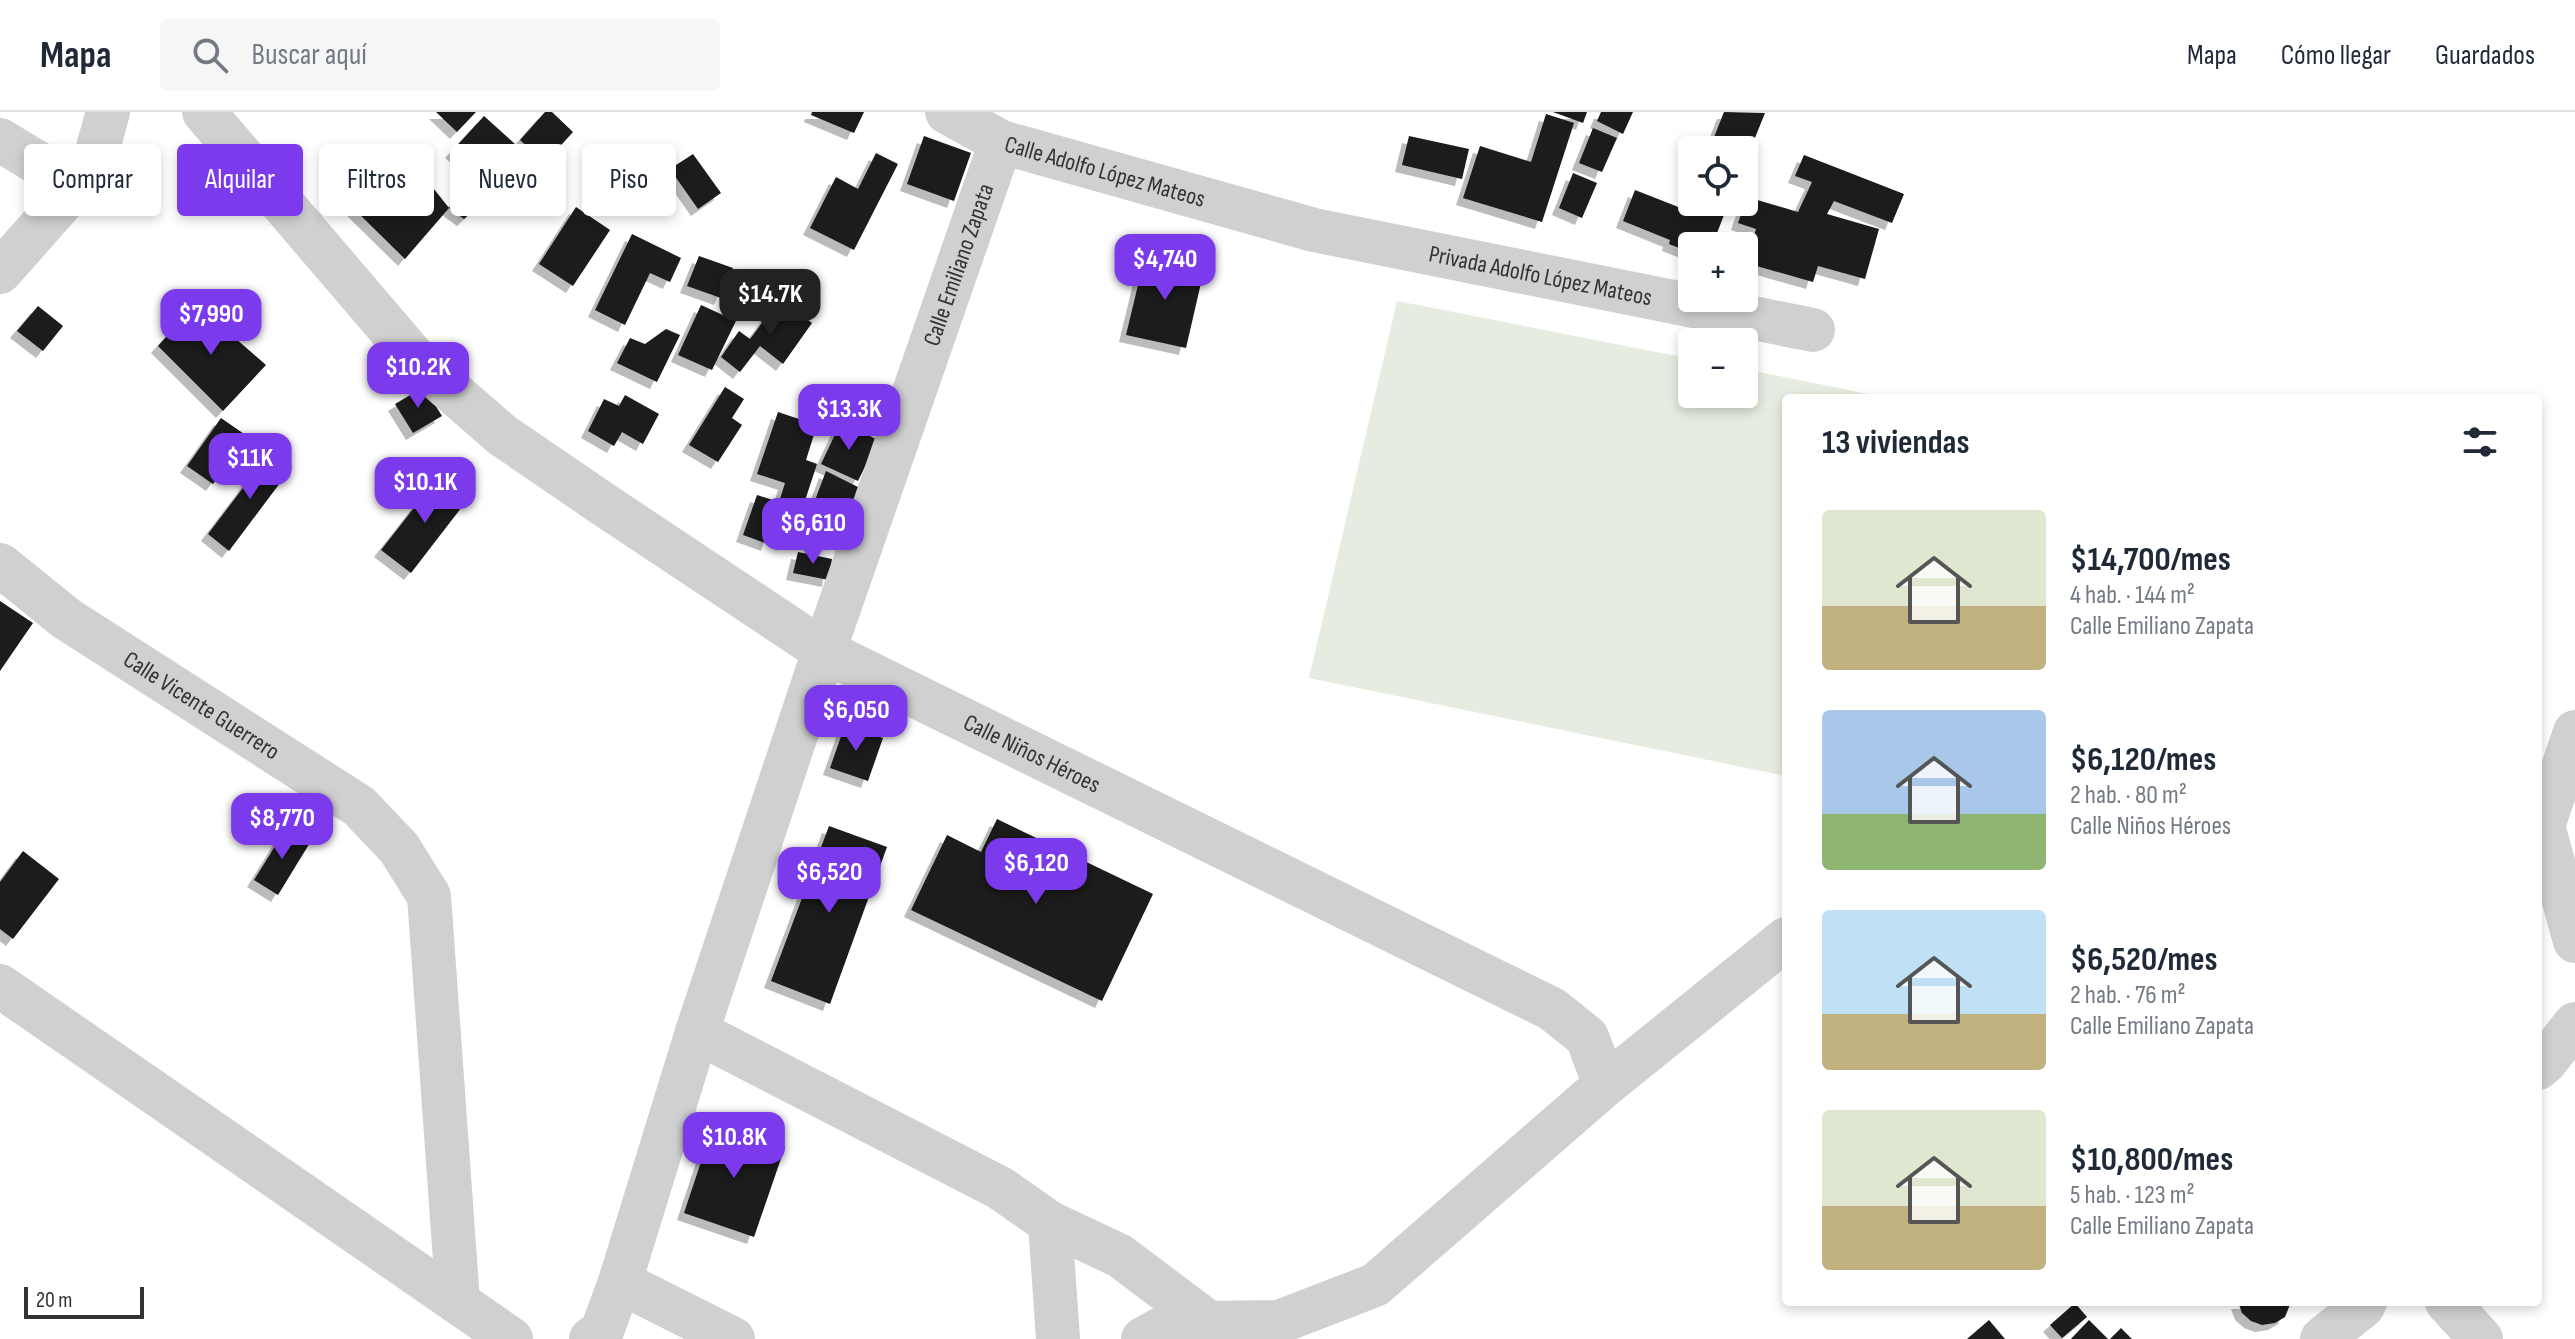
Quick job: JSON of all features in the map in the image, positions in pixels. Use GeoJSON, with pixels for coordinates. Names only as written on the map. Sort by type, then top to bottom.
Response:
{"type":"FeatureCollection","features":[{"type":"Feature","properties":{"kind":"street"},"geometry":{"type":"LineString","coordinates":[[99,144],[108,112]]}},
{"type":"Feature","properties":{"kind":"street","name":"Calle Niños Héroes"},"geometry":{"type":"LineString","coordinates":[[204,112],[417,361],[502,435],[824,651],[1552,1009],[1587,1037],[1605,1085]]}},
{"type":"Feature","properties":{"kind":"street","name":"Calle Adolfo López Mateos"},"geometry":{"type":"LineString","coordinates":[[947,112],[1001,142],[1314,230]]}},
{"type":"Feature","properties":{"kind":"street"},"geometry":{"type":"LineString","coordinates":[[0,140],[24,155]]}},
{"type":"Feature","properties":{"kind":"street","name":"Calle Emiliano Zapata"},"geometry":{"type":"LineString","coordinates":[[591,1339],[602,1331],[620,1282],[697,1032],[824,651],[1001,142]]}},
{"type":"Feature","properties":{"kind":"street"},"geometry":{"type":"LineString","coordinates":[[0,272],[49,216]]}},
{"type":"Feature","properties":{"kind":"street","name":"Privada Adolfo López Mateos"},"geometry":{"type":"LineString","coordinates":[[1314,230],[1813,330]]}},
{"type":"Feature","properties":{"kind":"street","name":"Calle Vicente Guerrero"},"geometry":{"type":"LineString","coordinates":[[0,565],[67,619],[359,806],[399,848],[429,896],[458,1302]]}},
{"type":"Feature","properties":{"kind":"street"},"geometry":{"type":"LineString","coordinates":[[2575,732],[2543,826],[2575,941]]}},
{"type":"Feature","properties":{"kind":"street"},"geometry":{"type":"LineString","coordinates":[[1143,1339],[1161,1329],[1217,1331],[1279,1322],[1375,1285],[1605,1085],[1782,942]]}},
{"type":"Feature","properties":{"kind":"street"},"geometry":{"type":"LineString","coordinates":[[0,986],[511,1339]]}},
{"type":"Feature","properties":{"kind":"street"},"geometry":{"type":"LineString","coordinates":[[2542,1065],[2575,1024]]}},
{"type":"Feature","properties":{"kind":"street"},"geometry":{"type":"LineString","coordinates":[[697,1032],[1000,1188],[1050,1223],[1120,1256],[1217,1331]]}},
{"type":"Feature","properties":{"kind":"street"},"geometry":{"type":"LineString","coordinates":[[1050,1223],[1058,1339]]}},
{"type":"Feature","properties":{"kind":"street"},"geometry":{"type":"LineString","coordinates":[[620,1282],[733,1339]]}},
{"type":"Feature","properties":{"kind":"street"},"geometry":{"type":"LineString","coordinates":[[2322,1339],[2363,1306]]}},
{"type":"Feature","properties":{"kind":"street"},"geometry":{"type":"LineString","coordinates":[[2451,1306],[2481,1339]]}},
{"type":"Feature","properties":{"kind":"shaded area"},"geometry":{"type":"Polygon","coordinates":[[[1397,301],[1678,356],[1678,408],[1758,408],[1758,372],[1868,394],[1782,394],[1782,775],[1309,678],[1397,301]]]}},
{"type":"Feature","properties":{"kind":"building"},"geometry":{"type":"Polygon","coordinates":[[[436,112],[476,112],[457,132],[436,112]]]}},
{"type":"Feature","properties":{"kind":"building"},"geometry":{"type":"Polygon","coordinates":[[[545,112],[552,112],[573,132],[562,144],[524,144],[520,140],[545,112]]]}},
{"type":"Feature","properties":{"kind":"building"},"geometry":{"type":"Polygon","coordinates":[[[812,112],[864,112],[854,133],[811,115],[812,112]]]}},
{"type":"Feature","properties":{"kind":"building"},"geometry":{"type":"Polygon","coordinates":[[[1553,112],[1587,112],[1583,123],[1553,112]]]}},
{"type":"Feature","properties":{"kind":"building"},"geometry":{"type":"Polygon","coordinates":[[[1601,112],[1633,112],[1623,134],[1597,121],[1601,112]]]}},
{"type":"Feature","properties":{"kind":"building"},"geometry":{"type":"Polygon","coordinates":[[[1724,112],[1765,113],[1756,136],[1715,136],[1724,112]]]}},
{"type":"Feature","properties":{"kind":"building"},"geometry":{"type":"Polygon","coordinates":[[[1546,114],[1574,123],[1542,222],[1463,198],[1480,146],[1531,162],[1546,114]]]}},
{"type":"Feature","properties":{"kind":"building"},"geometry":{"type":"Polygon","coordinates":[[[484,116],[515,144],[458,144],[484,116]]]}},
{"type":"Feature","properties":{"kind":"building"},"geometry":{"type":"Polygon","coordinates":[[[1593,128],[1617,138],[1602,172],[1579,163],[1593,128]]]}},
{"type":"Feature","properties":{"kind":"building"},"geometry":{"type":"Polygon","coordinates":[[[924,136],[971,153],[954,201],[907,184],[924,136]]]}},
{"type":"Feature","properties":{"kind":"building"},"geometry":{"type":"Polygon","coordinates":[[[1409,136],[1469,149],[1462,179],[1402,165],[1409,136]]]}},
{"type":"Feature","properties":{"kind":"building"},"geometry":{"type":"Polygon","coordinates":[[[876,153],[898,164],[854,250],[810,228],[836,177],[858,189],[876,153]]]}},
{"type":"Feature","properties":{"kind":"building"},"geometry":{"type":"Polygon","coordinates":[[[693,154],[721,193],[698,209],[676,178],[676,165],[693,154]]]}},
{"type":"Feature","properties":{"kind":"building"},"geometry":{"type":"Polygon","coordinates":[[[1804,155],[1904,194],[1892,223],[1834,201],[1827,214],[1879,229],[1865,279],[1818,266],[1813,282],[1758,266],[1758,232],[1738,223],[1740,216],[1758,216],[1758,200],[1798,212],[1812,182],[1795,176],[1804,155]]]}},
{"type":"Feature","properties":{"kind":"building"},"geometry":{"type":"Polygon","coordinates":[[[1573,173],[1597,183],[1582,218],[1559,208],[1573,173]]]}},
{"type":"Feature","properties":{"kind":"building"},"geometry":{"type":"Polygon","coordinates":[[[434,189],[449,208],[405,259],[361,216],[434,216],[434,189]]]}},
{"type":"Feature","properties":{"kind":"building"},"geometry":{"type":"Polygon","coordinates":[[[1635,190],[1678,207],[1678,216],[1724,216],[1717,232],[1678,232],[1678,248],[1669,244],[1670,240],[1623,221],[1635,190]]]}},
{"type":"Feature","properties":{"kind":"building"},"geometry":{"type":"Polygon","coordinates":[[[576,207],[582,211],[582,216],[589,216],[610,230],[573,286],[539,264],[576,207]]]}},
{"type":"Feature","properties":{"kind":"building"},"geometry":{"type":"Polygon","coordinates":[[[632,234],[681,258],[670,282],[650,273],[625,325],[595,310],[632,234]]]}},
{"type":"Feature","properties":{"kind":"building"},"geometry":{"type":"Polygon","coordinates":[[[699,256],[733,268],[721,298],[687,286],[699,256]]]}},
{"type":"Feature","properties":{"kind":"building"},"geometry":{"type":"Polygon","coordinates":[[[1145,256],[1204,270],[1186,348],[1126,335],[1145,256]]]}},
{"type":"Feature","properties":{"kind":"building"},"geometry":{"type":"Polygon","coordinates":[[[780,299],[812,323],[783,364],[760,346],[740,372],[721,357],[739,331],[750,339],[780,299]]]}},
{"type":"Feature","properties":{"kind":"building"},"geometry":{"type":"Polygon","coordinates":[[[196,304],[266,365],[223,411],[158,346],[196,304]]]}},
{"type":"Feature","properties":{"kind":"building"},"geometry":{"type":"Polygon","coordinates":[[[701,305],[736,321],[712,370],[678,355],[701,305]]]}},
{"type":"Feature","properties":{"kind":"building"},"geometry":{"type":"Polygon","coordinates":[[[38,306],[63,326],[43,351],[17,331],[38,306]]]}},
{"type":"Feature","properties":{"kind":"building"},"geometry":{"type":"Polygon","coordinates":[[[666,329],[680,335],[657,382],[617,363],[630,338],[645,344],[666,329]]]}},
{"type":"Feature","properties":{"kind":"building"},"geometry":{"type":"Polygon","coordinates":[[[424,387],[442,416],[413,433],[395,404],[424,387]]]}},
{"type":"Feature","properties":{"kind":"building"},"geometry":{"type":"Polygon","coordinates":[[[725,387],[744,399],[732,418],[742,425],[718,462],[689,445],[725,387]]]}},
{"type":"Feature","properties":{"kind":"building"},"geometry":{"type":"Polygon","coordinates":[[[625,395],[659,414],[643,444],[622,432],[614,446],[588,431],[604,399],[619,406],[625,395]]]}},
{"type":"Feature","properties":{"kind":"building"},"geometry":{"type":"Polygon","coordinates":[[[778,412],[817,425],[806,460],[817,464],[799,519],[776,512],[773,517],[796,525],[790,541],[771,535],[768,544],[743,535],[757,495],[779,502],[785,483],[757,474],[778,412]]]}},
{"type":"Feature","properties":{"kind":"building"},"geometry":{"type":"Polygon","coordinates":[[[221,418],[247,436],[213,484],[187,466],[221,418]]]}},
{"type":"Feature","properties":{"kind":"building"},"geometry":{"type":"Polygon","coordinates":[[[841,422],[878,440],[858,481],[821,464],[841,422]]]}},
{"type":"Feature","properties":{"kind":"building"},"geometry":{"type":"Polygon","coordinates":[[[271,451],[292,467],[229,551],[208,534],[271,451]]]}},
{"type":"Feature","properties":{"kind":"building"},"geometry":{"type":"Polygon","coordinates":[[[826,471],[862,489],[855,509],[840,503],[830,525],[809,516],[826,471]]]}},
{"type":"Feature","properties":{"kind":"building"},"geometry":{"type":"Polygon","coordinates":[[[439,476],[468,499],[411,573],[381,550],[439,476]]]}},
{"type":"Feature","properties":{"kind":"building"},"geometry":{"type":"Polygon","coordinates":[[[798,552],[832,559],[829,580],[793,573],[798,552]]]}},
{"type":"Feature","properties":{"kind":"building"},"geometry":{"type":"Polygon","coordinates":[[[0,601],[33,623],[0,671],[0,601]]]}},
{"type":"Feature","properties":{"kind":"building"},"geometry":{"type":"Polygon","coordinates":[[[845,725],[883,738],[868,781],[830,768],[845,725]]]}},
{"type":"Feature","properties":{"kind":"building"},"geometry":{"type":"Polygon","coordinates":[[[997,819],[1153,894],[1102,1001],[911,910],[947,835],[981,852],[997,819]]]}},
{"type":"Feature","properties":{"kind":"building"},"geometry":{"type":"Polygon","coordinates":[[[829,826],[887,847],[830,1004],[771,981],[829,826]]]}},
{"type":"Feature","properties":{"kind":"building"},"geometry":{"type":"Polygon","coordinates":[[[287,827],[311,841],[278,895],[254,880],[287,827]]]}},
{"type":"Feature","properties":{"kind":"building"},"geometry":{"type":"Polygon","coordinates":[[[23,851],[59,879],[13,939],[0,929],[0,882],[23,851]]]}},
{"type":"Feature","properties":{"kind":"building"},"geometry":{"type":"Polygon","coordinates":[[[714,1123],[785,1147],[754,1237],[684,1213],[714,1123]]]}},
{"type":"Feature","properties":{"kind":"building"},"geometry":{"type":"Polygon","coordinates":[[[2072,1306],[2078,1306],[2087,1317],[2062,1338],[2050,1325],[2072,1306]]]}},
{"type":"Feature","properties":{"kind":"building"},"geometry":{"type":"Polygon","coordinates":[[[2239,1306],[2289,1306],[2285,1317],[2262,1325],[2242,1313],[2239,1306]]]}},
{"type":"Feature","properties":{"kind":"building"},"geometry":{"type":"Polygon","coordinates":[[[1989,1320],[2005,1339],[1967,1339],[1989,1320]]]}},
{"type":"Feature","properties":{"kind":"building"},"geometry":{"type":"Polygon","coordinates":[[[2089,1320],[2108,1339],[2071,1339],[2089,1320]]]}},
{"type":"Feature","properties":{"kind":"building"},"geometry":{"type":"Polygon","coordinates":[[[2121,1328],[2132,1339],[2110,1339],[2121,1328]]]}}]}
